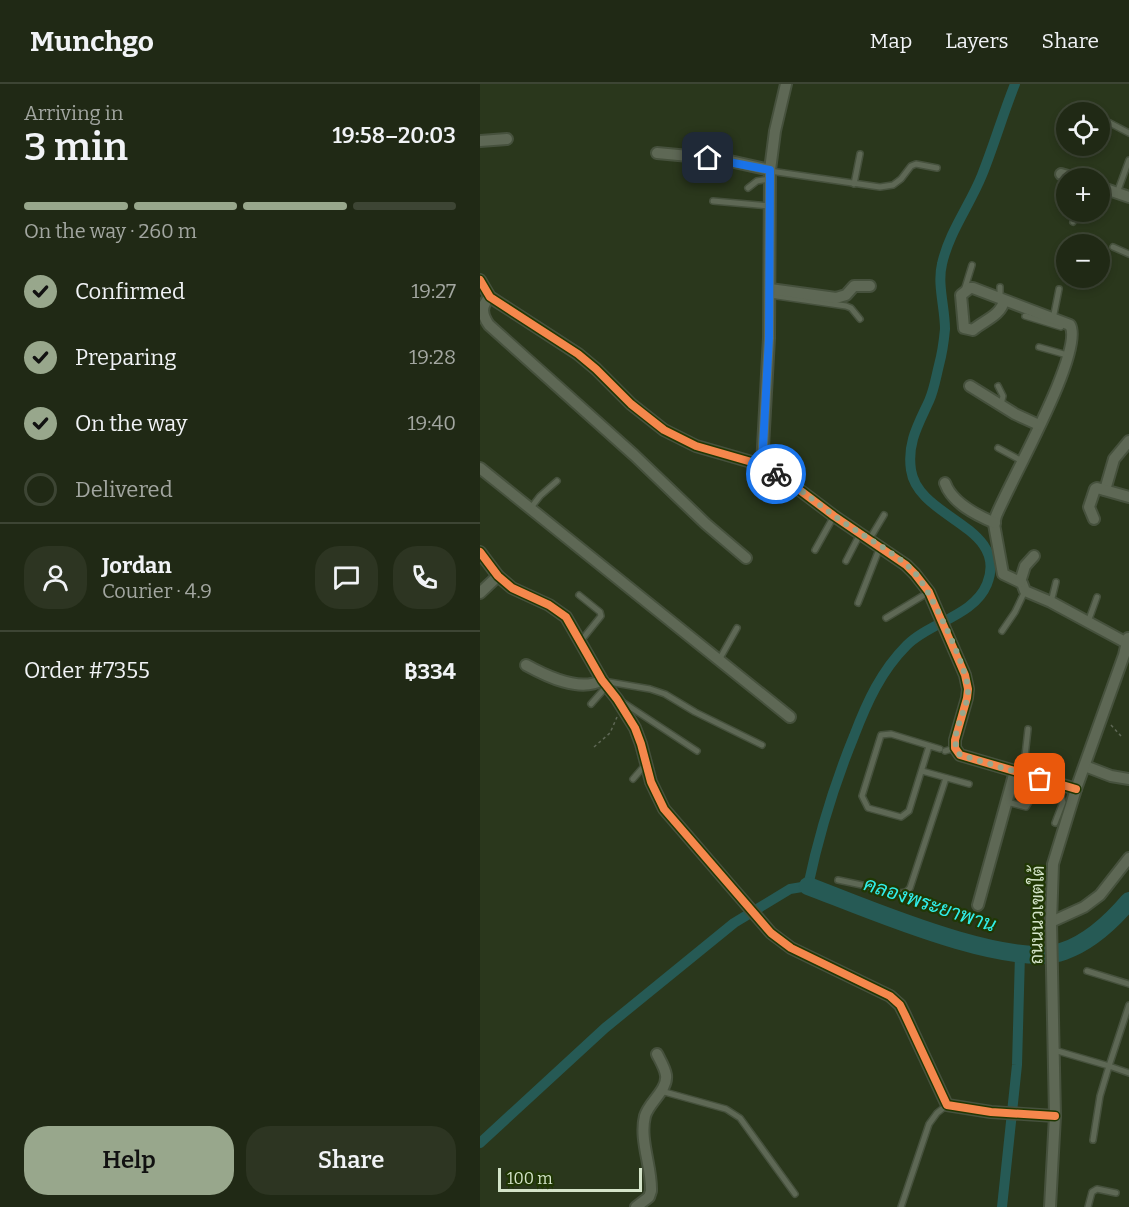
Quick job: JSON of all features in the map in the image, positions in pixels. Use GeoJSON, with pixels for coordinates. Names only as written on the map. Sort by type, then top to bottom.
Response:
{"type":"FeatureCollection","features":[{"type":"Feature","properties":{"kind":"street"},"geometry":{"type":"LineString","coordinates":[[762,465],[770,292],[770,173],[775,131],[786,84]]}},
{"type":"Feature","properties":{"kind":"street"},"geometry":{"type":"LineString","coordinates":[[480,141],[507,139]]}},
{"type":"Feature","properties":{"kind":"street"},"geometry":{"type":"LineString","coordinates":[[657,153],[721,159],[770,173]]}},
{"type":"Feature","properties":{"kind":"street"},"geometry":{"type":"LineString","coordinates":[[1110,191],[1129,197]]}},
{"type":"Feature","properties":{"kind":"street"},"geometry":{"type":"LineString","coordinates":[[480,280],[490,297],[578,354],[631,404],[664,430],[696,446],[762,465],[785,478],[834,516],[906,565],[929,592],[965,675],[968,689],[947,749],[960,755],[1076,789]]}},
{"type":"Feature","properties":{"kind":"street"},"geometry":{"type":"LineString","coordinates":[[770,292],[836,298],[846,295],[854,286],[870,286]]}},
{"type":"Feature","properties":{"kind":"street"},"geometry":{"type":"LineString","coordinates":[[1001,295],[1003,306],[990,319],[973,330],[963,328],[961,295],[973,288],[1001,295],[1070,325],[1072,333],[1069,355],[1054,395],[999,508],[994,523],[1003,574],[1088,622],[1128,639]]}},
{"type":"Feature","properties":{"kind":"street"},"geometry":{"type":"LineString","coordinates":[[490,297],[484,302],[482,308],[483,317],[489,326],[746,558]]}},
{"type":"Feature","properties":{"kind":"street"},"geometry":{"type":"LineString","coordinates":[[970,387],[1028,421],[1039,425]]}},
{"type":"Feature","properties":{"kind":"street"},"geometry":{"type":"LineString","coordinates":[[1105,490],[1114,459],[1129,441]]}},
{"type":"Feature","properties":{"kind":"street"},"geometry":{"type":"LineString","coordinates":[[480,468],[790,717]]}},
{"type":"Feature","properties":{"kind":"street"},"geometry":{"type":"LineString","coordinates":[[945,483],[955,498],[979,517],[994,523]]}},
{"type":"Feature","properties":{"kind":"street"},"geometry":{"type":"LineString","coordinates":[[1094,519],[1090,513],[1089,502],[1095,489],[1129,497]]}},
{"type":"Feature","properties":{"kind":"street"},"geometry":{"type":"LineString","coordinates":[[480,552],[498,576],[512,588],[559,611],[572,625],[579,643],[604,684],[619,702],[635,728],[651,782],[664,809],[756,917],[791,948],[879,989],[900,1005],[947,1105],[991,1112],[1055,1116]]}},
{"type":"Feature","properties":{"kind":"street"},"geometry":{"type":"LineString","coordinates":[[1023,586],[1025,566],[1034,555]]}},
{"type":"Feature","properties":{"kind":"street"},"geometry":{"type":"LineString","coordinates":[[480,593],[498,576]]}},
{"type":"Feature","properties":{"kind":"street","name":"ถนนนวเขตใต้"},"geometry":{"type":"LineString","coordinates":[[1050,1207],[1055,1116],[1051,926],[1053,864],[1076,789],[1126,657],[1128,639]]}},
{"type":"Feature","properties":{"kind":"street"},"geometry":{"type":"LineString","coordinates":[[526,665],[547,675],[577,684],[604,684]]}},
{"type":"Feature","properties":{"kind":"street"},"geometry":{"type":"LineString","coordinates":[[1085,766],[1111,776],[1129,778]]}},
{"type":"Feature","properties":{"kind":"street"},"geometry":{"type":"LineString","coordinates":[[978,905],[1007,802],[1019,773]]}},
{"type":"Feature","properties":{"kind":"street"},"geometry":{"type":"LineString","coordinates":[[1051,926],[1100,895],[1129,858]]}},
{"type":"Feature","properties":{"kind":"street"},"geometry":{"type":"LineString","coordinates":[[636,1207],[649,1197],[651,1191],[644,1125],[649,1107],[664,1085],[666,1075],[657,1054]]}},
{"type":"Feature","properties":{"kind":"lane"},"geometry":{"type":"LineString","coordinates":[[1110,123],[1129,133]]}},
{"type":"Feature","properties":{"kind":"lane"},"geometry":{"type":"LineString","coordinates":[[854,184],[860,154]]}},
{"type":"Feature","properties":{"kind":"lane"},"geometry":{"type":"LineString","coordinates":[[1117,193],[1129,160]]}},
{"type":"Feature","properties":{"kind":"lane"},"geometry":{"type":"LineString","coordinates":[[748,188],[770,173],[880,187],[893,185],[902,179],[911,166],[916,164],[937,168]]}},
{"type":"Feature","properties":{"kind":"lane"},"geometry":{"type":"LineString","coordinates":[[713,201],[769,206]]}},
{"type":"Feature","properties":{"kind":"lane"},"geometry":{"type":"LineString","coordinates":[[1113,248],[1129,254]]}},
{"type":"Feature","properties":{"kind":"lane"},"geometry":{"type":"LineString","coordinates":[[963,292],[972,265]]}},
{"type":"Feature","properties":{"kind":"lane"},"geometry":{"type":"LineString","coordinates":[[1053,319],[1059,289]]}},
{"type":"Feature","properties":{"kind":"lane"},"geometry":{"type":"LineString","coordinates":[[770,292],[846,306],[852,308],[860,320]]}},
{"type":"Feature","properties":{"kind":"lane"},"geometry":{"type":"LineString","coordinates":[[1024,316],[1059,326],[1072,333]]}},
{"type":"Feature","properties":{"kind":"lane"},"geometry":{"type":"LineString","coordinates":[[1039,348],[1069,355]]}},
{"type":"Feature","properties":{"kind":"lane"},"geometry":{"type":"LineString","coordinates":[[998,386],[1003,396],[1001,405]]}},
{"type":"Feature","properties":{"kind":"lane"},"geometry":{"type":"LineString","coordinates":[[998,448],[1022,461]]}},
{"type":"Feature","properties":{"kind":"lane"},"geometry":{"type":"LineString","coordinates":[[530,509],[556,481]]}},
{"type":"Feature","properties":{"kind":"lane"},"geometry":{"type":"LineString","coordinates":[[815,550],[834,516]]}},
{"type":"Feature","properties":{"kind":"lane"},"geometry":{"type":"LineString","coordinates":[[846,561],[884,516]]}},
{"type":"Feature","properties":{"kind":"lane"},"geometry":{"type":"LineString","coordinates":[[858,603],[880,548]]}},
{"type":"Feature","properties":{"kind":"lane"},"geometry":{"type":"LineString","coordinates":[[1051,602],[1056,582]]}},
{"type":"Feature","properties":{"kind":"lane"},"geometry":{"type":"LineString","coordinates":[[1002,631],[1015,612],[1023,586]]}},
{"type":"Feature","properties":{"kind":"lane"},"geometry":{"type":"LineString","coordinates":[[886,618],[929,592]]}},
{"type":"Feature","properties":{"kind":"lane"},"geometry":{"type":"LineString","coordinates":[[579,595],[600,612],[601,616],[579,643]]}},
{"type":"Feature","properties":{"kind":"lane"},"geometry":{"type":"LineString","coordinates":[[1088,622],[1097,597]]}},
{"type":"Feature","properties":{"kind":"lane"},"geometry":{"type":"LineString","coordinates":[[718,660],[737,627]]}},
{"type":"Feature","properties":{"kind":"lane"},"geometry":{"type":"LineString","coordinates":[[591,704],[604,684],[650,688],[762,745]]}},
{"type":"Feature","properties":{"kind":"lane"},"geometry":{"type":"LineString","coordinates":[[619,702],[698,751]]}},
{"type":"Feature","properties":{"kind":"lane"},"geometry":{"type":"LineString","coordinates":[[1019,773],[1028,729]]}},
{"type":"Feature","properties":{"kind":"lane"},"geometry":{"type":"LineString","coordinates":[[929,746],[909,811],[906,814],[902,817],[880,812],[864,804],[862,796],[881,735],[891,734],[947,749]]}},
{"type":"Feature","properties":{"kind":"lane"},"geometry":{"type":"LineString","coordinates":[[633,779],[646,764]]}},
{"type":"Feature","properties":{"kind":"lane"},"geometry":{"type":"LineString","coordinates":[[922,771],[969,784]]}},
{"type":"Feature","properties":{"kind":"lane"},"geometry":{"type":"LineString","coordinates":[[838,880],[900,893],[906,892],[910,888],[946,778]]}},
{"type":"Feature","properties":{"kind":"lane"},"geometry":{"type":"LineString","coordinates":[[1007,802],[1026,807],[1036,790],[1060,795],[1063,802],[1055,823]]}},
{"type":"Feature","properties":{"kind":"lane"},"geometry":{"type":"LineString","coordinates":[[1087,971],[1129,984]]}},
{"type":"Feature","properties":{"kind":"lane"},"geometry":{"type":"LineString","coordinates":[[1093,1140],[1100,1096],[1129,1005]]}},
{"type":"Feature","properties":{"kind":"lane"},"geometry":{"type":"LineString","coordinates":[[1054,1050],[1129,1072]]}},
{"type":"Feature","properties":{"kind":"lane"},"geometry":{"type":"LineString","coordinates":[[661,1090],[726,1109],[740,1118],[795,1194]]}},
{"type":"Feature","properties":{"kind":"lane"},"geometry":{"type":"LineString","coordinates":[[901,1207],[929,1124],[947,1105]]}},
{"type":"Feature","properties":{"kind":"lane"},"geometry":{"type":"LineString","coordinates":[[1088,1207],[1092,1192],[1097,1189],[1116,1192]]}},
{"type":"Feature","properties":{"kind":"path"},"geometry":{"type":"LineString","coordinates":[[594,747],[610,733],[619,702]]}},
{"type":"Feature","properties":{"kind":"path"},"geometry":{"type":"LineString","coordinates":[[1102,716],[1121,736]]}},
{"type":"Feature","properties":{"kind":"waterway"},"geometry":{"type":"LineString","coordinates":[[480,1143],[605,1028],[734,923],[790,889],[808,886],[822,829],[840,773],[864,711],[882,676],[907,645],[927,630],[972,604],[987,584],[991,564],[986,549],[975,535],[929,500],[917,487],[910,460],[914,434],[932,392],[942,352],[945,329],[940,280],[945,252],[982,175],[1015,84]]}},
{"type":"Feature","properties":{"kind":"waterway","name":"คลองพระยาพาน"},"geometry":{"type":"LineString","coordinates":[[808,886],[937,934],[974,945],[1040,955],[1064,951],[1083,942],[1108,923],[1129,901]]}},
{"type":"Feature","properties":{"kind":"waterway"},"geometry":{"type":"LineString","coordinates":[[1002,1207],[1017,1065],[1020,954]]}},
{"type":"Feature","properties":{"kind":"cycle path"},"geometry":{"type":"LineString","coordinates":[[480,280],[490,297],[578,354],[631,404],[664,430],[696,446],[762,465],[906,565],[929,592],[965,675],[967,698],[955,740],[955,748],[960,755],[1076,789]]}},
{"type":"Feature","properties":{"kind":"cycle path"},"geometry":{"type":"LineString","coordinates":[[480,552],[498,576],[512,588],[549,605],[566,617],[602,680],[635,728],[651,782],[664,809],[771,933],[791,948],[890,996],[900,1005],[947,1105],[991,1112],[1055,1116]]}},
{"type":"Feature","properties":{"kind":"way so far"},"geometry":{"type":"LineString","coordinates":[[776,474],[785,478],[834,516],[906,565],[929,592],[965,675],[968,689],[955,740],[955,748],[960,755],[1040,779]]}},
{"type":"Feature","properties":{"kind":"route"},"geometry":{"type":"LineString","coordinates":[[708,158],[770,170],[769,338],[762,465],[776,474]]}}]}
